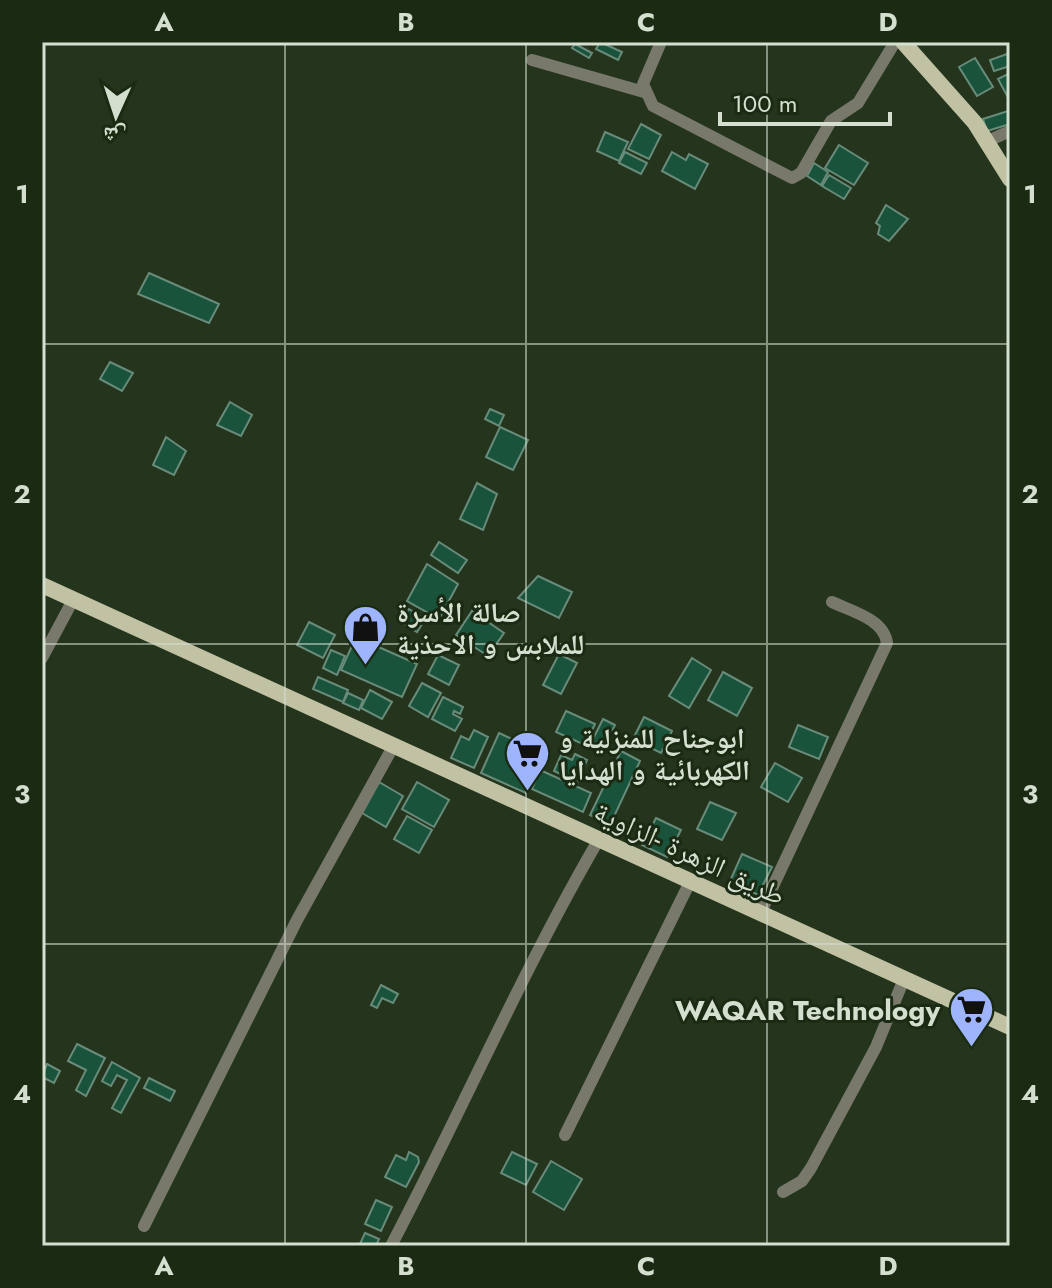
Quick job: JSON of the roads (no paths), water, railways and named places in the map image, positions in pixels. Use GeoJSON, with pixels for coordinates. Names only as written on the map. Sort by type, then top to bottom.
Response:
{"type":"FeatureCollection","features":[{"type":"Feature","properties":{"kind":"main road"},"geometry":{"type":"LineString","coordinates":[[903,42],[954,97],[988,141],[1010,179]]}},
{"type":"Feature","properties":{"kind":"main road","name":"طريق الزهرة -الزاوية"},"geometry":{"type":"LineString","coordinates":[[42,585],[1010,1027]]}},
{"type":"Feature","properties":{"kind":"street"},"geometry":{"type":"LineString","coordinates":[[644,92],[644,76],[661,42]]}},
{"type":"Feature","properties":{"kind":"street"},"geometry":{"type":"LineString","coordinates":[[532,60],[644,92],[660,110],[746,157],[796,178],[831,121],[858,103],[895,42]]}},
{"type":"Feature","properties":{"kind":"street"},"geometry":{"type":"LineString","coordinates":[[988,141],[1010,131]]}},
{"type":"Feature","properties":{"kind":"street"},"geometry":{"type":"LineString","coordinates":[[42,658],[73,600]]}},
{"type":"Feature","properties":{"kind":"street"},"geometry":{"type":"LineString","coordinates":[[760,914],[887,643],[884,631],[876,623],[832,602]]}},
{"type":"Feature","properties":{"kind":"street"},"geometry":{"type":"LineString","coordinates":[[144,1226],[297,920],[394,745]]}},
{"type":"Feature","properties":{"kind":"street"},"geometry":{"type":"LineString","coordinates":[[391,1246],[435,1161],[504,1012],[599,839]]}},
{"type":"Feature","properties":{"kind":"street"},"geometry":{"type":"LineString","coordinates":[[565,1135],[690,882]]}},
{"type":"Feature","properties":{"kind":"street"},"geometry":{"type":"LineString","coordinates":[[783,1192],[802,1181],[811,1168],[876,1047],[904,979]]}},
{"type":"Feature","properties":{"kind":"place","name":"صالة الأسرة للملابس و الاحذية"},"geometry":{"type":"Point","coordinates":[366,667]}},
{"type":"Feature","properties":{"kind":"place","name":"ابوجناح للمنزلية و الكهربائية و الهدايا"},"geometry":{"type":"Point","coordinates":[528,793]}},
{"type":"Feature","properties":{"kind":"place","name":"WAQAR Technology"},"geometry":{"type":"Point","coordinates":[971,1049]}}]}
